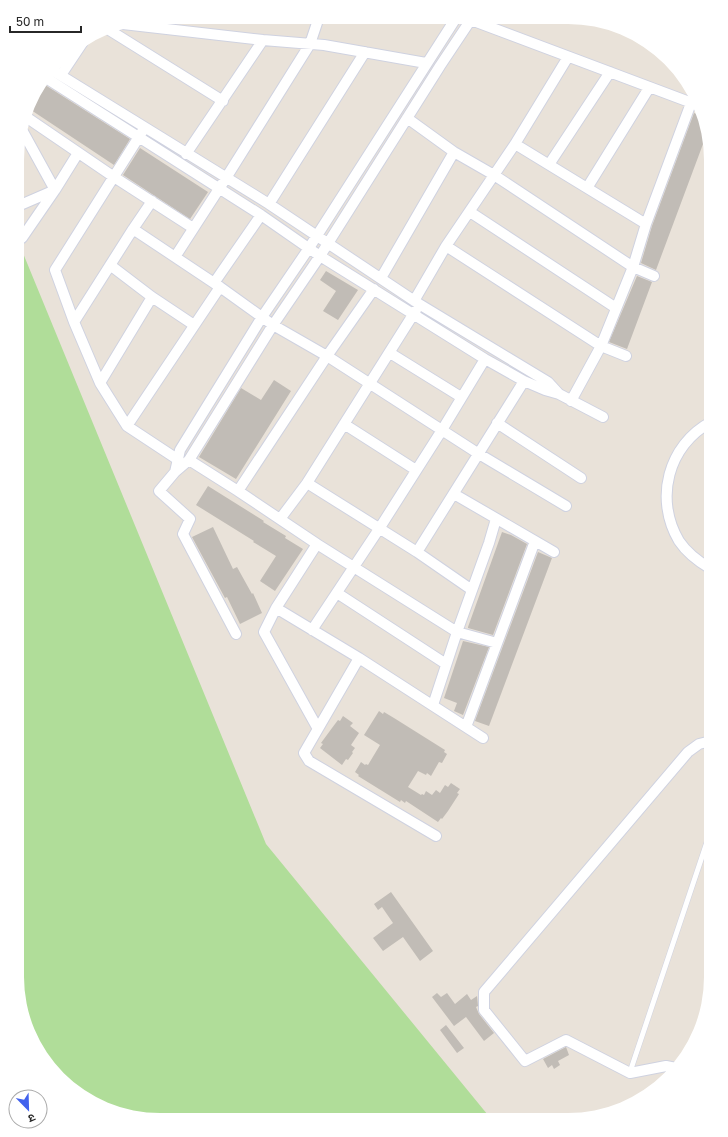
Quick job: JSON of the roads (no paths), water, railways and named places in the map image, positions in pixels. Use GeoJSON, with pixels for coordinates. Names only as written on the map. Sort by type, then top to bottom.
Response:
{"type":"FeatureCollection","features":[{"type":"Feature","properties":{"kind":"street"},"geometry":{"type":"LineString","coordinates":[[175,257],[310,44],[317,24]]}},
{"type":"Feature","properties":{"kind":"street"},"geometry":{"type":"LineString","coordinates":[[175,472],[180,450],[262,317],[317,236],[452,24]]}},
{"type":"Feature","properties":{"kind":"street"},"geometry":{"type":"LineString","coordinates":[[236,634],[183,534],[190,519],[159,491],[175,472],[189,460],[273,325],[320,256],[327,242],[465,24]]}},
{"type":"Feature","properties":{"kind":"street"},"geometry":{"type":"LineString","coordinates":[[484,24],[568,57],[691,102]]}},
{"type":"Feature","properties":{"kind":"street"},"geometry":{"type":"LineString","coordinates":[[140,26],[263,40],[324,45],[426,63]]}},
{"type":"Feature","properties":{"kind":"street"},"geometry":{"type":"LineString","coordinates":[[113,32],[223,101]]}},
{"type":"Feature","properties":{"kind":"street"},"geometry":{"type":"LineString","coordinates":[[186,154],[263,40]]}},
{"type":"Feature","properties":{"kind":"street"},"geometry":{"type":"LineString","coordinates":[[269,204],[365,52]]}},
{"type":"Feature","properties":{"kind":"street"},"geometry":{"type":"LineString","coordinates":[[280,519],[307,483],[390,353],[414,314],[416,302],[446,246],[515,144],[568,57]]}},
{"type":"Feature","properties":{"kind":"street"},"geometry":{"type":"LineString","coordinates":[[67,61],[57,73],[269,204],[416,302],[548,382],[559,394]]}},
{"type":"Feature","properties":{"kind":"street"},"geometry":{"type":"LineString","coordinates":[[550,163],[610,72]]}},
{"type":"Feature","properties":{"kind":"street"},"geometry":{"type":"LineString","coordinates":[[50,80],[261,215],[320,256],[485,359],[524,381],[559,394],[603,417]]}},
{"type":"Feature","properties":{"kind":"street"},"geometry":{"type":"LineString","coordinates":[[587,188],[650,88]]}},
{"type":"Feature","properties":{"kind":"street"},"geometry":{"type":"LineString","coordinates":[[571,401],[601,346],[633,267],[646,224],[694,108]]}},
{"type":"Feature","properties":{"kind":"street"},"geometry":{"type":"LineString","coordinates":[[407,118],[454,152],[494,175],[633,267],[654,276]]}},
{"type":"Feature","properties":{"kind":"street"},"geometry":{"type":"LineString","coordinates":[[30,120],[114,177],[193,228]]}},
{"type":"Feature","properties":{"kind":"street"},"geometry":{"type":"LineString","coordinates":[[145,128],[55,270],[74,322],[100,383],[127,426],[177,459]]}},
{"type":"Feature","properties":{"kind":"street"},"geometry":{"type":"LineString","coordinates":[[26,137],[55,190]]}},
{"type":"Feature","properties":{"kind":"street"},"geometry":{"type":"LineString","coordinates":[[515,144],[550,163],[587,188],[646,224]]}},
{"type":"Feature","properties":{"kind":"street"},"geometry":{"type":"LineString","coordinates":[[381,278],[454,152]]}},
{"type":"Feature","properties":{"kind":"street"},"geometry":{"type":"LineString","coordinates":[[24,235],[78,153]]}},
{"type":"Feature","properties":{"kind":"street"},"geometry":{"type":"LineString","coordinates":[[24,203],[55,190]]}},
{"type":"Feature","properties":{"kind":"street"},"geometry":{"type":"LineString","coordinates":[[74,322],[152,201]]}},
{"type":"Feature","properties":{"kind":"street"},"geometry":{"type":"LineString","coordinates":[[470,212],[616,308]]}},
{"type":"Feature","properties":{"kind":"street"},"geometry":{"type":"LineString","coordinates":[[127,426],[194,325],[261,215]]}},
{"type":"Feature","properties":{"kind":"street"},"geometry":{"type":"LineString","coordinates":[[133,229],[217,285],[273,325],[327,356],[479,454],[566,506]]}},
{"type":"Feature","properties":{"kind":"street"},"geometry":{"type":"LineString","coordinates":[[446,246],[601,346],[626,356]]}},
{"type":"Feature","properties":{"kind":"street"},"geometry":{"type":"LineString","coordinates":[[110,265],[152,297],[194,325]]}},
{"type":"Feature","properties":{"kind":"street"},"geometry":{"type":"LineString","coordinates":[[238,491],[327,356],[374,289]]}},
{"type":"Feature","properties":{"kind":"street"},"geometry":{"type":"LineString","coordinates":[[100,383],[152,297]]}},
{"type":"Feature","properties":{"kind":"street"},"geometry":{"type":"LineString","coordinates":[[390,353],[461,397]]}},
{"type":"Feature","properties":{"kind":"street"},"geometry":{"type":"LineString","coordinates":[[312,630],[379,529],[485,359]]}},
{"type":"Feature","properties":{"kind":"street"},"geometry":{"type":"LineString","coordinates":[[417,552],[524,381]]}},
{"type":"Feature","properties":{"kind":"street"},"geometry":{"type":"LineString","coordinates":[[497,423],[581,478]]}},
{"type":"Feature","properties":{"kind":"street"},"geometry":{"type":"LineString","coordinates":[[344,424],[416,470]]}},
{"type":"Feature","properties":{"kind":"street"},"geometry":{"type":"LineString","coordinates":[[704,426],[699,428],[682,446],[670,469],[666,493],[669,518],[679,541],[696,560],[704,565]]}},
{"type":"Feature","properties":{"kind":"street"},"geometry":{"type":"LineString","coordinates":[[189,460],[317,544],[456,632],[497,643]]}},
{"type":"Feature","properties":{"kind":"street"},"geometry":{"type":"LineString","coordinates":[[307,483],[417,552],[472,590]]}},
{"type":"Feature","properties":{"kind":"street"},"geometry":{"type":"LineString","coordinates":[[454,494],[554,552]]}},
{"type":"Feature","properties":{"kind":"street"},"geometry":{"type":"LineString","coordinates":[[433,705],[456,632],[496,519]]}},
{"type":"Feature","properties":{"kind":"street"},"geometry":{"type":"LineString","coordinates":[[466,727],[535,541]]}},
{"type":"Feature","properties":{"kind":"street"},"geometry":{"type":"LineString","coordinates":[[317,544],[276,608],[264,632],[318,729]]}},
{"type":"Feature","properties":{"kind":"street"},"geometry":{"type":"LineString","coordinates":[[337,593],[446,664]]}},
{"type":"Feature","properties":{"kind":"street"},"geometry":{"type":"LineString","coordinates":[[276,608],[359,658],[483,738]]}},
{"type":"Feature","properties":{"kind":"street"},"geometry":{"type":"LineString","coordinates":[[359,658],[304,753],[309,761],[436,836]]}},
{"type":"Feature","properties":{"kind":"street"},"geometry":{"type":"LineString","coordinates":[[670,1067],[666,1066],[630,1073],[566,1040],[525,1061],[484,1010],[484,992],[688,752],[699,744],[704,743]]}},
{"type":"Feature","properties":{"kind":"lane"},"geometry":{"type":"LineString","coordinates":[[630,1073],[704,851]]}}]}
